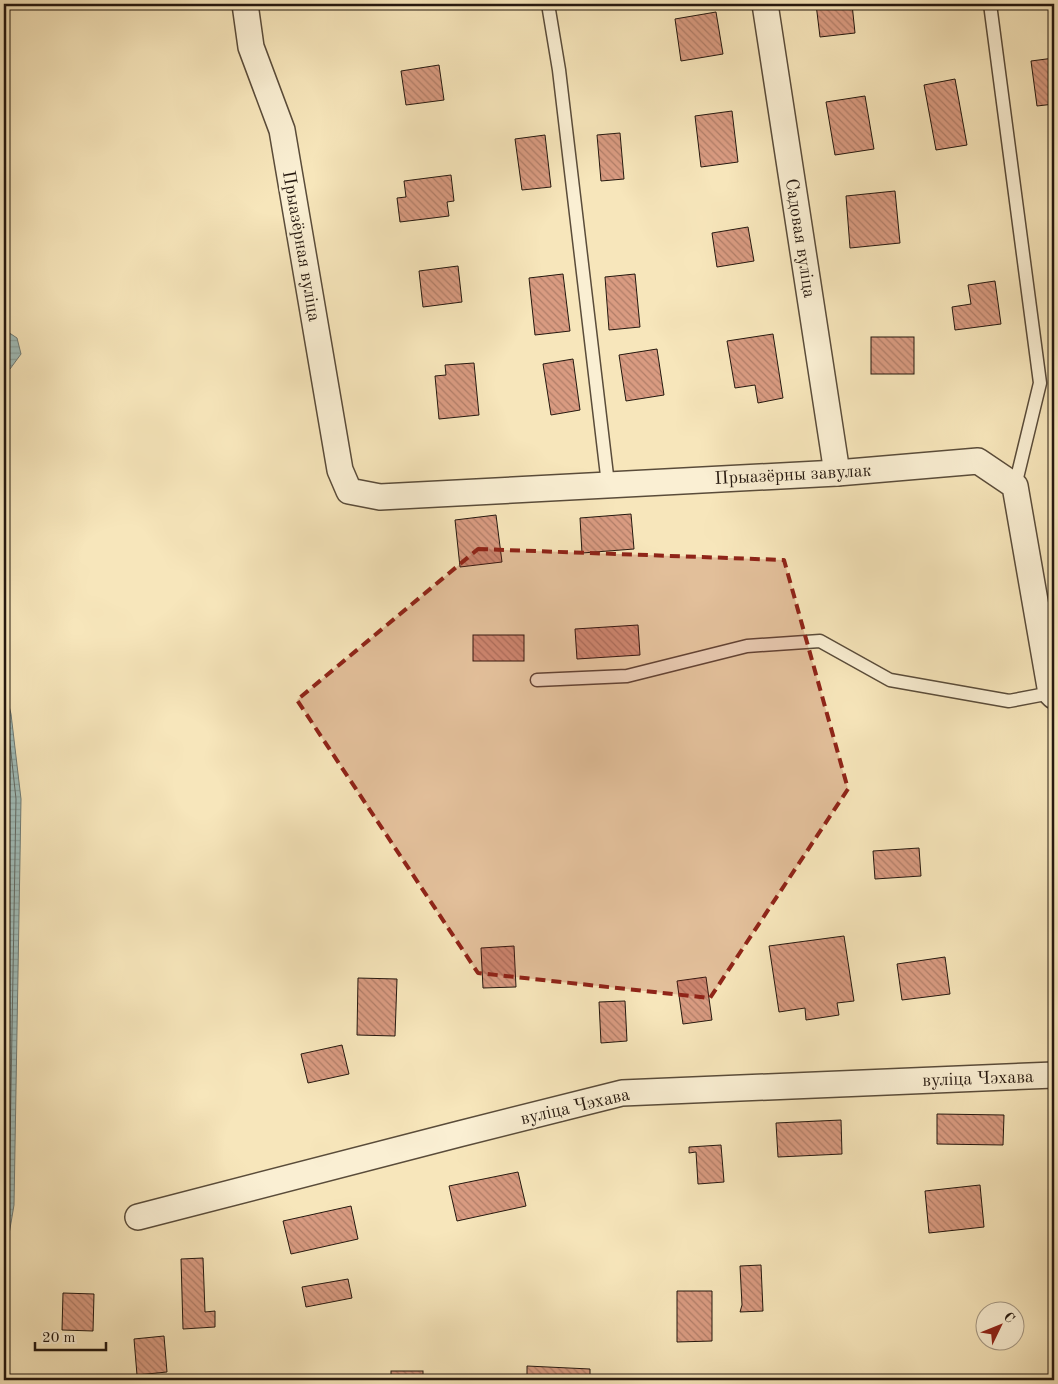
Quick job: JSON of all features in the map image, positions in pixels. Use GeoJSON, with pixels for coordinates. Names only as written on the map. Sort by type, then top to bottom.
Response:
{"type":"FeatureCollection","features":[{"type":"Feature","properties":{"kind":"street","name":"Прыазёрная вуліца"},"geometry":{"type":"LineString","coordinates":[[245,4],[251,47],[282,130],[340,470],[349,491]]}},
{"type":"Feature","properties":{"kind":"street","name":"Садовая вуліца"},"geometry":{"type":"LineString","coordinates":[[765,4],[837,473]]}},
{"type":"Feature","properties":{"kind":"street","name":"Прыазёрны завулак"},"geometry":{"type":"LineString","coordinates":[[349,491],[380,497],[837,473],[978,461],[1015,486]]}},
{"type":"Feature","properties":{"kind":"street"},"geometry":{"type":"LineString","coordinates":[[1015,486],[1053,695]]}},
{"type":"Feature","properties":{"kind":"street","name":"вуліца Чэхава"},"geometry":{"type":"LineString","coordinates":[[138,1217],[622,1093],[1054,1075]]}},
{"type":"Feature","properties":{"kind":"lane"},"geometry":{"type":"LineString","coordinates":[[548,4],[559,70],[608,484]]}},
{"type":"Feature","properties":{"kind":"lane"},"geometry":{"type":"LineString","coordinates":[[990,4],[1040,383],[1015,486]]}},
{"type":"Feature","properties":{"kind":"lane"},"geometry":{"type":"LineString","coordinates":[[537,680],[627,676],[747,646],[820,641],[890,680],[1010,701],[1053,695]]}},
{"type":"Feature","properties":{"kind":"highlighted area"},"geometry":{"type":"Polygon","coordinates":[[[478,549],[784,560],[848,789],[710,998],[478,973],[297,700],[478,549]]]}},
{"type":"Feature","properties":{"kind":"water"},"geometry":{"type":"Polygon","coordinates":[[[8,332],[17,338],[21,354],[10,369],[4,371],[4,333],[8,332]]]}},
{"type":"Feature","properties":{"kind":"water"},"geometry":{"type":"Polygon","coordinates":[[[4,686],[11,714],[21,799],[14,1205],[4,1264],[4,686]]]}},
{"type":"Feature","properties":{"kind":"building"},"geometry":{"type":"Polygon","coordinates":[[[816,4],[852,4],[855,33],[820,37],[816,4]]]}},
{"type":"Feature","properties":{"kind":"building"},"geometry":{"type":"Polygon","coordinates":[[[716,12],[723,54],[681,61],[675,19],[716,12]]]}},
{"type":"Feature","properties":{"kind":"building"},"geometry":{"type":"Polygon","coordinates":[[[1054,58],[1054,104],[1037,106],[1031,61],[1054,58]]]}},
{"type":"Feature","properties":{"kind":"building"},"geometry":{"type":"Polygon","coordinates":[[[439,65],[444,100],[406,105],[401,71],[439,65]]]}},
{"type":"Feature","properties":{"kind":"building"},"geometry":{"type":"Polygon","coordinates":[[[955,79],[967,145],[936,150],[924,85],[955,79]]]}},
{"type":"Feature","properties":{"kind":"building"},"geometry":{"type":"Polygon","coordinates":[[[865,96],[874,149],[835,155],[826,102],[865,96]]]}},
{"type":"Feature","properties":{"kind":"building"},"geometry":{"type":"Polygon","coordinates":[[[732,111],[738,162],[701,167],[695,116],[732,111]]]}},
{"type":"Feature","properties":{"kind":"building"},"geometry":{"type":"Polygon","coordinates":[[[620,133],[624,179],[601,181],[597,135],[620,133]]]}},
{"type":"Feature","properties":{"kind":"building"},"geometry":{"type":"Polygon","coordinates":[[[545,135],[551,187],[522,190],[515,139],[545,135]]]}},
{"type":"Feature","properties":{"kind":"building"},"geometry":{"type":"Polygon","coordinates":[[[451,175],[454,201],[447,202],[449,216],[400,222],[397,198],[406,197],[404,181],[451,175]]]}},
{"type":"Feature","properties":{"kind":"building"},"geometry":{"type":"Polygon","coordinates":[[[895,191],[900,243],[850,248],[846,196],[895,191]]]}},
{"type":"Feature","properties":{"kind":"building"},"geometry":{"type":"Polygon","coordinates":[[[748,227],[754,261],[717,267],[712,233],[748,227]]]}},
{"type":"Feature","properties":{"kind":"building"},"geometry":{"type":"Polygon","coordinates":[[[458,266],[462,302],[423,307],[419,271],[458,266]]]}},
{"type":"Feature","properties":{"kind":"building"},"geometry":{"type":"Polygon","coordinates":[[[563,274],[570,331],[535,335],[529,278],[563,274]]]}},
{"type":"Feature","properties":{"kind":"building"},"geometry":{"type":"Polygon","coordinates":[[[635,274],[640,327],[609,330],[605,277],[635,274]]]}},
{"type":"Feature","properties":{"kind":"building"},"geometry":{"type":"Polygon","coordinates":[[[995,281],[1001,324],[955,330],[952,307],[971,304],[968,285],[995,281]]]}},
{"type":"Feature","properties":{"kind":"building"},"geometry":{"type":"Polygon","coordinates":[[[773,334],[783,398],[758,403],[755,385],[735,388],[727,341],[773,334]]]}},
{"type":"Feature","properties":{"kind":"building"},"geometry":{"type":"Polygon","coordinates":[[[871,337],[914,337],[914,374],[871,374],[871,337]]]}},
{"type":"Feature","properties":{"kind":"building"},"geometry":{"type":"Polygon","coordinates":[[[657,349],[664,395],[626,401],[619,355],[657,349]]]}},
{"type":"Feature","properties":{"kind":"building"},"geometry":{"type":"Polygon","coordinates":[[[573,359],[580,410],[551,415],[543,364],[573,359]]]}},
{"type":"Feature","properties":{"kind":"building"},"geometry":{"type":"Polygon","coordinates":[[[474,363],[479,415],[439,419],[435,376],[446,375],[445,365],[474,363]]]}},
{"type":"Feature","properties":{"kind":"building"},"geometry":{"type":"Polygon","coordinates":[[[631,514],[634,549],[582,553],[580,518],[631,514]]]}},
{"type":"Feature","properties":{"kind":"building"},"geometry":{"type":"Polygon","coordinates":[[[496,515],[502,562],[460,567],[455,520],[496,515]]]}},
{"type":"Feature","properties":{"kind":"building"},"geometry":{"type":"Polygon","coordinates":[[[638,625],[640,655],[577,659],[575,629],[638,625]]]}},
{"type":"Feature","properties":{"kind":"building"},"geometry":{"type":"Polygon","coordinates":[[[473,635],[524,635],[524,661],[473,661],[473,635]]]}},
{"type":"Feature","properties":{"kind":"building"},"geometry":{"type":"Polygon","coordinates":[[[919,848],[921,876],[875,879],[873,851],[919,848]]]}},
{"type":"Feature","properties":{"kind":"building"},"geometry":{"type":"Polygon","coordinates":[[[844,936],[854,1001],[837,1003],[839,1015],[806,1020],[805,1008],[779,1012],[769,946],[844,936]]]}},
{"type":"Feature","properties":{"kind":"building"},"geometry":{"type":"Polygon","coordinates":[[[514,946],[516,987],[483,988],[481,948],[514,946]]]}},
{"type":"Feature","properties":{"kind":"building"},"geometry":{"type":"Polygon","coordinates":[[[945,957],[950,994],[902,1000],[897,964],[945,957]]]}},
{"type":"Feature","properties":{"kind":"building"},"geometry":{"type":"Polygon","coordinates":[[[706,977],[712,1020],[683,1024],[677,981],[706,977]]]}},
{"type":"Feature","properties":{"kind":"building"},"geometry":{"type":"Polygon","coordinates":[[[358,978],[397,979],[395,1036],[357,1035],[358,978]]]}},
{"type":"Feature","properties":{"kind":"building"},"geometry":{"type":"Polygon","coordinates":[[[625,1001],[627,1041],[601,1043],[599,1002],[625,1001]]]}},
{"type":"Feature","properties":{"kind":"building"},"geometry":{"type":"Polygon","coordinates":[[[342,1045],[349,1074],[308,1083],[301,1054],[342,1045]]]}},
{"type":"Feature","properties":{"kind":"building"},"geometry":{"type":"Polygon","coordinates":[[[937,1114],[1004,1115],[1003,1145],[937,1144],[937,1114]]]}},
{"type":"Feature","properties":{"kind":"building"},"geometry":{"type":"Polygon","coordinates":[[[841,1120],[842,1154],[778,1157],[776,1123],[841,1120]]]}},
{"type":"Feature","properties":{"kind":"building"},"geometry":{"type":"Polygon","coordinates":[[[721,1145],[724,1182],[698,1184],[696,1152],[689,1153],[689,1147],[721,1145]]]}},
{"type":"Feature","properties":{"kind":"building"},"geometry":{"type":"Polygon","coordinates":[[[518,1172],[526,1206],[457,1221],[449,1186],[518,1172]]]}},
{"type":"Feature","properties":{"kind":"building"},"geometry":{"type":"Polygon","coordinates":[[[980,1185],[984,1227],[929,1233],[925,1191],[980,1185]]]}},
{"type":"Feature","properties":{"kind":"building"},"geometry":{"type":"Polygon","coordinates":[[[351,1206],[358,1239],[291,1254],[283,1221],[351,1206]]]}},
{"type":"Feature","properties":{"kind":"building"},"geometry":{"type":"Polygon","coordinates":[[[203,1258],[205,1312],[215,1311],[215,1327],[183,1329],[181,1259],[203,1258]]]}},
{"type":"Feature","properties":{"kind":"building"},"geometry":{"type":"Polygon","coordinates":[[[761,1265],[763,1311],[740,1312],[742,1305],[740,1266],[761,1265]]]}},
{"type":"Feature","properties":{"kind":"building"},"geometry":{"type":"Polygon","coordinates":[[[348,1279],[352,1298],[306,1307],[302,1287],[348,1279]]]}},
{"type":"Feature","properties":{"kind":"building"},"geometry":{"type":"Polygon","coordinates":[[[677,1291],[712,1291],[712,1341],[677,1342],[677,1291]]]}},
{"type":"Feature","properties":{"kind":"building"},"geometry":{"type":"Polygon","coordinates":[[[63,1293],[94,1294],[93,1331],[62,1330],[63,1293]]]}},
{"type":"Feature","properties":{"kind":"building"},"geometry":{"type":"Polygon","coordinates":[[[164,1336],[167,1372],[137,1375],[134,1339],[164,1336]]]}},
{"type":"Feature","properties":{"kind":"building"},"geometry":{"type":"Polygon","coordinates":[[[527,1366],[590,1369],[590,1380],[527,1380],[527,1366]]]}},
{"type":"Feature","properties":{"kind":"building"},"geometry":{"type":"Polygon","coordinates":[[[391,1371],[423,1371],[423,1380],[391,1380],[391,1371]]]}}]}
